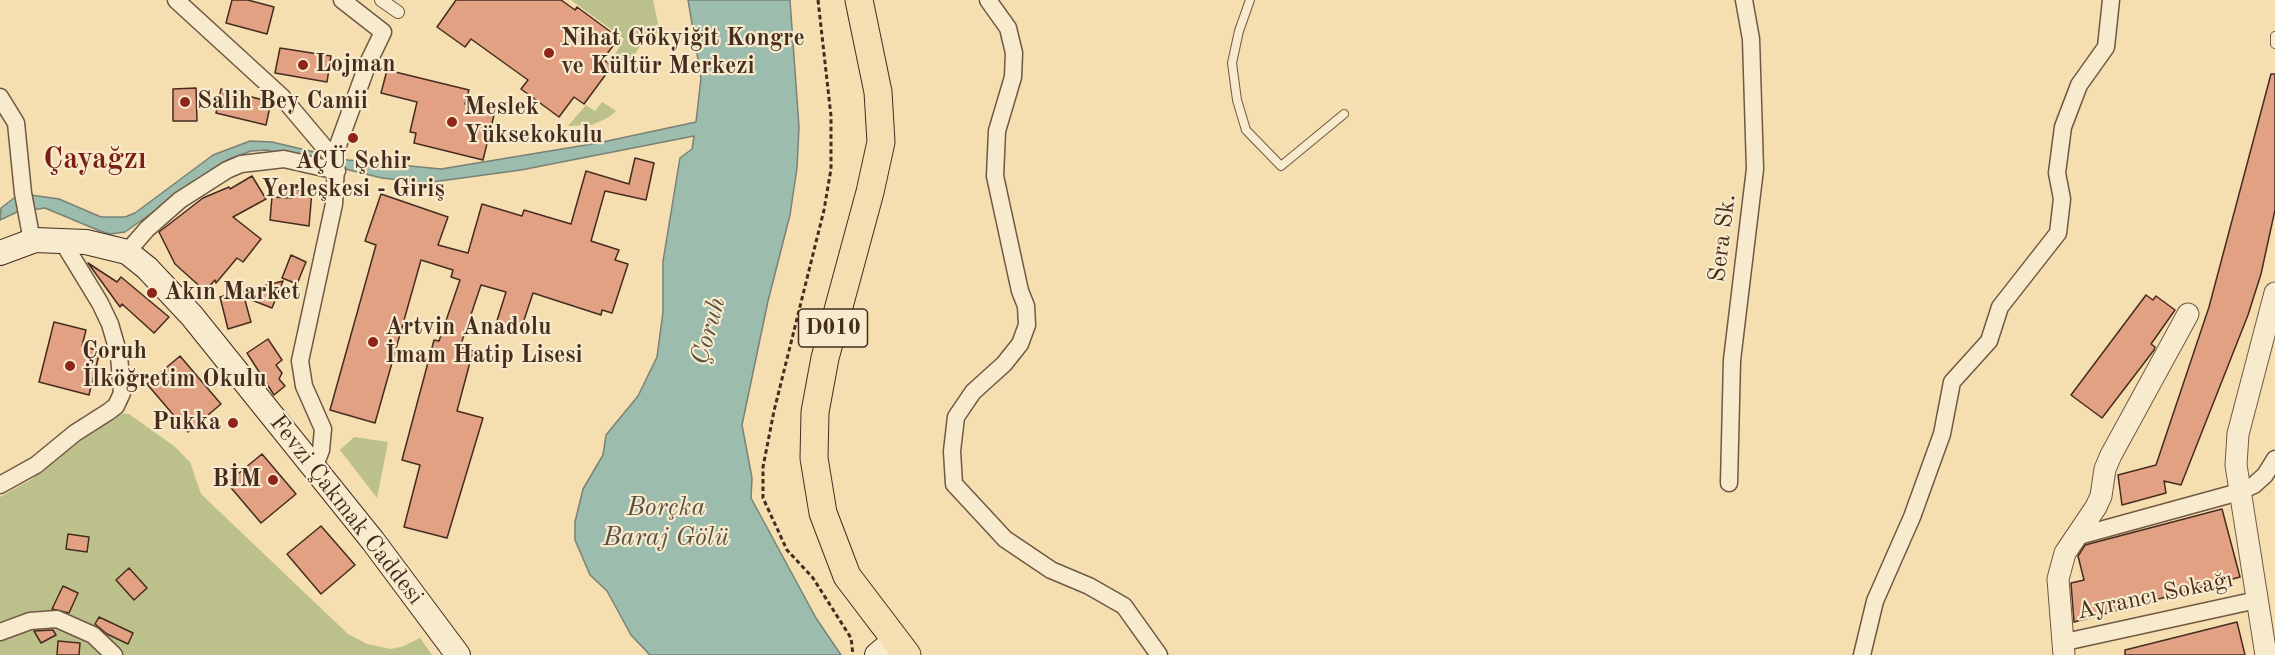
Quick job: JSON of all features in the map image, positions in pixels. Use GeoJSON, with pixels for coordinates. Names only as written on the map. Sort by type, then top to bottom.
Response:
{"type":"FeatureCollection","features":[{"type":"Feature","properties":{"kind":"main road","name":"D010"},"geometry":{"type":"LineString","coordinates":[[858,0],[878,92],[881,142],[870,192],[825,358],[815,412],[814,458],[823,513],[843,568],[893,650]]}},
{"type":"Feature","properties":{"kind":"main road","name":"Fevzi Çakmak Caddesi"},"geometry":{"type":"LineString","coordinates":[[0,253],[32,241],[61,239],[86,242],[126,252],[156,275],[178,299],[373,541],[458,655]]}},
{"type":"Feature","properties":{"kind":"street"},"geometry":{"type":"LineString","coordinates":[[176,0],[268,84],[335,165]]}},
{"type":"Feature","properties":{"kind":"street"},"geometry":{"type":"LineString","coordinates":[[314,468],[321,450],[323,429],[304,386],[300,361],[334,204],[335,165],[368,63],[383,32],[342,0]]}},
{"type":"Feature","properties":{"kind":"street"},"geometry":{"type":"LineString","coordinates":[[381,0],[398,12]]}},
{"type":"Feature","properties":{"kind":"street"},"geometry":{"type":"LineString","coordinates":[[988,0],[1008,27],[1014,53],[1013,77],[996,138],[995,176],[1020,291],[1026,306],[1027,325],[1020,344],[1004,364],[972,392],[956,417],[952,451],[954,484],[1005,539],[1051,570],[1089,586],[1124,606],[1159,655]]}},
{"type":"Feature","properties":{"kind":"street","name":"Sera Sk."},"geometry":{"type":"LineString","coordinates":[[1729,483],[1732,360],[1755,170],[1751,39],[1744,0]]}},
{"type":"Feature","properties":{"kind":"street"},"geometry":{"type":"LineString","coordinates":[[1862,655],[1875,601],[1912,517],[1942,434],[1952,382],[1989,341],[2000,306],[2058,233],[2062,200],[2057,173],[2062,127],[2079,85],[2106,47],[2111,0]]}},
{"type":"Feature","properties":{"kind":"street"},"geometry":{"type":"LineString","coordinates":[[0,97],[16,123],[23,193],[32,241]]}},
{"type":"Feature","properties":{"kind":"street"},"geometry":{"type":"LineString","coordinates":[[126,252],[147,229],[180,200],[227,170],[241,164],[271,158],[335,165]]}},
{"type":"Feature","properties":{"kind":"street"},"geometry":{"type":"LineString","coordinates":[[0,485],[36,465],[75,433],[116,406],[122,393],[119,355],[110,324],[100,303],[61,239]]}},
{"type":"Feature","properties":{"kind":"street","name":"Ayrancı Sokağı"},"geometry":{"type":"LineString","coordinates":[[2266,655],[2236,465],[2238,434],[2275,293]]}},
{"type":"Feature","properties":{"kind":"street","name":"Ayrancı Sokağı"},"geometry":{"type":"LineString","coordinates":[[2188,314],[2111,455],[2105,469],[2101,496],[2096,507],[2065,553],[2058,579],[2065,649],[2257,600]]}},
{"type":"Feature","properties":{"kind":"street"},"geometry":{"type":"LineString","coordinates":[[2075,537],[2240,492],[2265,475],[2275,459]]}},
{"type":"Feature","properties":{"kind":"street"},"geometry":{"type":"LineString","coordinates":[[0,632],[30,621],[57,619],[93,635],[114,655]]}},
{"type":"Feature","properties":{"kind":"lane"},"geometry":{"type":"LineString","coordinates":[[1250,0],[1239,31],[1232,63],[1237,100],[1246,130],[1281,166],[1344,114]]}},
{"type":"Feature","properties":{"kind":"lane"},"geometry":{"type":"LineString","coordinates":[[2275,36],[2275,44]]}},
{"type":"Feature","properties":{"kind":"path"},"geometry":{"type":"LineString","coordinates":[[818,0],[831,116],[831,169],[824,210],[774,411],[763,468],[763,498],[787,550],[813,578],[851,638],[854,655]]}},
{"type":"Feature","properties":{"kind":"green space"},"geometry":{"type":"Polygon","coordinates":[[[571,0],[653,0],[660,32],[660,48],[638,34],[634,40],[641,45],[622,73],[611,61],[624,39],[571,0]]]}},
{"type":"Feature","properties":{"kind":"green space"},"geometry":{"type":"Polygon","coordinates":[[[602,102],[616,111],[592,125],[568,126],[586,105],[595,111],[602,102]]]}},
{"type":"Feature","properties":{"kind":"green space"},"geometry":{"type":"Polygon","coordinates":[[[118,413],[129,414],[174,446],[190,462],[201,494],[348,634],[367,644],[391,649],[404,646],[420,638],[432,655],[0,655],[0,497],[32,479],[99,421],[118,413]]]}},
{"type":"Feature","properties":{"kind":"green space"},"geometry":{"type":"Polygon","coordinates":[[[354,437],[388,442],[377,498],[340,450],[354,437]]]}},
{"type":"Feature","properties":{"kind":"water","name":"Borçka Baraj Gölü"},"geometry":{"type":"Polygon","coordinates":[[[688,0],[790,0],[799,127],[797,168],[790,215],[768,301],[742,425],[752,478],[751,498],[816,618],[841,655],[650,655],[631,635],[607,591],[590,575],[575,540],[575,522],[583,489],[603,455],[606,435],[638,396],[657,357],[663,312],[663,261],[680,158],[692,149],[694,136],[521,170],[425,183],[382,178],[267,150],[251,151],[227,160],[125,232],[110,234],[100,231],[45,208],[17,212],[0,220],[1,208],[14,198],[31,195],[59,199],[101,217],[125,217],[135,213],[213,155],[250,141],[272,142],[348,160],[441,169],[598,143],[696,122],[701,78],[688,0]]]}},
{"type":"Feature","properties":{"kind":"building","name":"Lojman"},"geometry":{"type":"Polygon","coordinates":[[[232,0],[248,0],[274,7],[267,34],[226,23],[232,0]]]}},
{"type":"Feature","properties":{"kind":"building","name":"Nihat Gökyiğit Kongre ve Kültür Merkezi"},"geometry":{"type":"Polygon","coordinates":[[[456,0],[561,0],[575,10],[577,7],[619,38],[603,59],[612,66],[584,104],[574,97],[559,117],[521,89],[528,80],[471,39],[465,47],[437,27],[456,0]]]}},
{"type":"Feature","properties":{"kind":"building","name":"Lojman"},"geometry":{"type":"Polygon","coordinates":[[[280,48],[331,56],[327,82],[275,73],[280,48]]]}},
{"type":"Feature","properties":{"kind":"building","name":"Meslek Yüksekokulu"},"geometry":{"type":"Polygon","coordinates":[[[387,70],[469,90],[465,104],[495,111],[483,160],[414,143],[416,133],[410,132],[417,102],[381,93],[387,70]]]}},
{"type":"Feature","properties":{"kind":"building"},"geometry":{"type":"Polygon","coordinates":[[[2271,74],[2275,74],[2275,210],[2261,274],[2248,315],[2181,485],[2164,481],[2166,493],[2122,505],[2118,475],[2156,465],[2209,307],[2271,74]]]}},
{"type":"Feature","properties":{"kind":"building","name":"Salih Bey Camii"},"geometry":{"type":"Polygon","coordinates":[[[196,88],[197,121],[173,121],[173,89],[196,88]]]}},
{"type":"Feature","properties":{"kind":"building","name":"Lojman"},"geometry":{"type":"Polygon","coordinates":[[[221,89],[271,102],[266,125],[216,113],[221,89]]]}},
{"type":"Feature","properties":{"kind":"building"},"geometry":{"type":"Polygon","coordinates":[[[635,158],[654,163],[646,200],[605,191],[591,241],[619,250],[615,260],[628,264],[612,313],[602,310],[601,315],[533,293],[519,335],[495,327],[506,292],[481,285],[460,347],[473,351],[457,411],[483,418],[447,538],[404,527],[420,465],[402,460],[434,340],[439,341],[460,280],[451,277],[453,270],[421,260],[375,423],[330,410],[376,245],[365,241],[381,194],[448,217],[438,245],[468,253],[482,204],[522,216],[524,210],[571,224],[586,171],[629,184],[635,158]]]}},
{"type":"Feature","properties":{"kind":"building"},"geometry":{"type":"Polygon","coordinates":[[[252,176],[266,199],[233,217],[261,239],[243,262],[237,258],[216,283],[215,280],[205,291],[175,264],[159,232],[203,198],[229,187],[230,189],[252,176]]]}},
{"type":"Feature","properties":{"kind":"building"},"geometry":{"type":"Polygon","coordinates":[[[293,190],[312,191],[309,226],[270,220],[272,197],[292,198],[293,190]]]}},
{"type":"Feature","properties":{"kind":"building"},"geometry":{"type":"Polygon","coordinates":[[[291,255],[306,262],[297,284],[282,278],[291,255]]]}},
{"type":"Feature","properties":{"kind":"building"},"geometry":{"type":"Polygon","coordinates":[[[88,263],[117,282],[121,277],[169,317],[154,333],[122,304],[120,307],[88,263]]]}},
{"type":"Feature","properties":{"kind":"building"},"geometry":{"type":"Polygon","coordinates":[[[283,281],[272,308],[244,297],[251,322],[228,329],[220,297],[283,281]]]}},
{"type":"Feature","properties":{"kind":"building"},"geometry":{"type":"Polygon","coordinates":[[[2146,295],[2153,300],[2156,296],[2175,310],[2151,344],[2155,347],[2154,350],[2102,418],[2071,395],[2146,295]]]}},
{"type":"Feature","properties":{"kind":"building","name":"Çoruh İlköğretim Okulu"},"geometry":{"type":"Polygon","coordinates":[[[54,322],[86,330],[82,346],[100,351],[89,395],[39,382],[54,322]]]}},
{"type":"Feature","properties":{"kind":"building"},"geometry":{"type":"Polygon","coordinates":[[[268,339],[282,360],[276,365],[282,373],[279,379],[285,386],[274,395],[247,353],[268,339]]]}},
{"type":"Feature","properties":{"kind":"building"},"geometry":{"type":"Polygon","coordinates":[[[180,356],[221,404],[188,432],[147,384],[180,356]]]}},
{"type":"Feature","properties":{"kind":"building"},"geometry":{"type":"Polygon","coordinates":[[[262,454],[296,494],[261,523],[227,483],[262,454]]]}},
{"type":"Feature","properties":{"kind":"building"},"geometry":{"type":"Polygon","coordinates":[[[2222,509],[2240,577],[2074,622],[2071,583],[2084,580],[2078,556],[2085,545],[2222,509]]]}},
{"type":"Feature","properties":{"kind":"building"},"geometry":{"type":"Polygon","coordinates":[[[321,526],[355,565],[321,594],[287,554],[321,526]]]}},
{"type":"Feature","properties":{"kind":"building"},"geometry":{"type":"Polygon","coordinates":[[[68,534],[89,537],[87,552],[66,549],[68,534]]]}},
{"type":"Feature","properties":{"kind":"building"},"geometry":{"type":"Polygon","coordinates":[[[129,568],[147,588],[134,600],[116,580],[129,568]]]}},
{"type":"Feature","properties":{"kind":"building"},"geometry":{"type":"Polygon","coordinates":[[[63,586],[78,593],[69,613],[52,609],[63,586]]]}},
{"type":"Feature","properties":{"kind":"building"},"geometry":{"type":"Polygon","coordinates":[[[99,617],[133,633],[128,644],[107,634],[95,624],[99,617]]]}},
{"type":"Feature","properties":{"kind":"building"},"geometry":{"type":"Polygon","coordinates":[[[2237,622],[2245,655],[2125,655],[2125,650],[2237,622]]]}},
{"type":"Feature","properties":{"kind":"building"},"geometry":{"type":"Polygon","coordinates":[[[53,630],[56,635],[41,643],[34,631],[53,630]]]}},
{"type":"Feature","properties":{"kind":"building"},"geometry":{"type":"Polygon","coordinates":[[[58,641],[80,643],[79,655],[57,655],[58,641]]]}},
{"type":"Feature","properties":{"kind":"place","name":"Nihat Gökyiğit Kongre ve Kültür Merkezi"},"geometry":{"type":"Point","coordinates":[549,53]}},
{"type":"Feature","properties":{"kind":"place","name":"Lojman"},"geometry":{"type":"Point","coordinates":[303,65]}},
{"type":"Feature","properties":{"kind":"place","name":"Salih Bey Camii"},"geometry":{"type":"Point","coordinates":[185,102]}},
{"type":"Feature","properties":{"kind":"place","name":"Meslek Yüksekokulu"},"geometry":{"type":"Point","coordinates":[452,122]}},
{"type":"Feature","properties":{"kind":"place","name":"AÇÜ Şehir Yerleşkesi - Giriş"},"geometry":{"type":"Point","coordinates":[353,138]}},
{"type":"Feature","properties":{"kind":"place","name":"Akın Market"},"geometry":{"type":"Point","coordinates":[152,293]}},
{"type":"Feature","properties":{"kind":"place","name":"Artvin Anadolu İmam Hatip Lisesi"},"geometry":{"type":"Point","coordinates":[373,342]}},
{"type":"Feature","properties":{"kind":"place","name":"Çoruh İlköğretim Okulu"},"geometry":{"type":"Point","coordinates":[70,366]}},
{"type":"Feature","properties":{"kind":"place","name":"Pukka"},"geometry":{"type":"Point","coordinates":[233,423]}},
{"type":"Feature","properties":{"kind":"place","name":"BİM"},"geometry":{"type":"Point","coordinates":[273,480]}},
{"type":"Feature","properties":{"kind":"district","name":"Çayağzı"},"geometry":{"type":"Point","coordinates":[95,160]}},
{"type":"Feature","properties":{"kind":"water label","name":"Çoruh"},"geometry":{"type":"Point","coordinates":[709,331]}}]}
